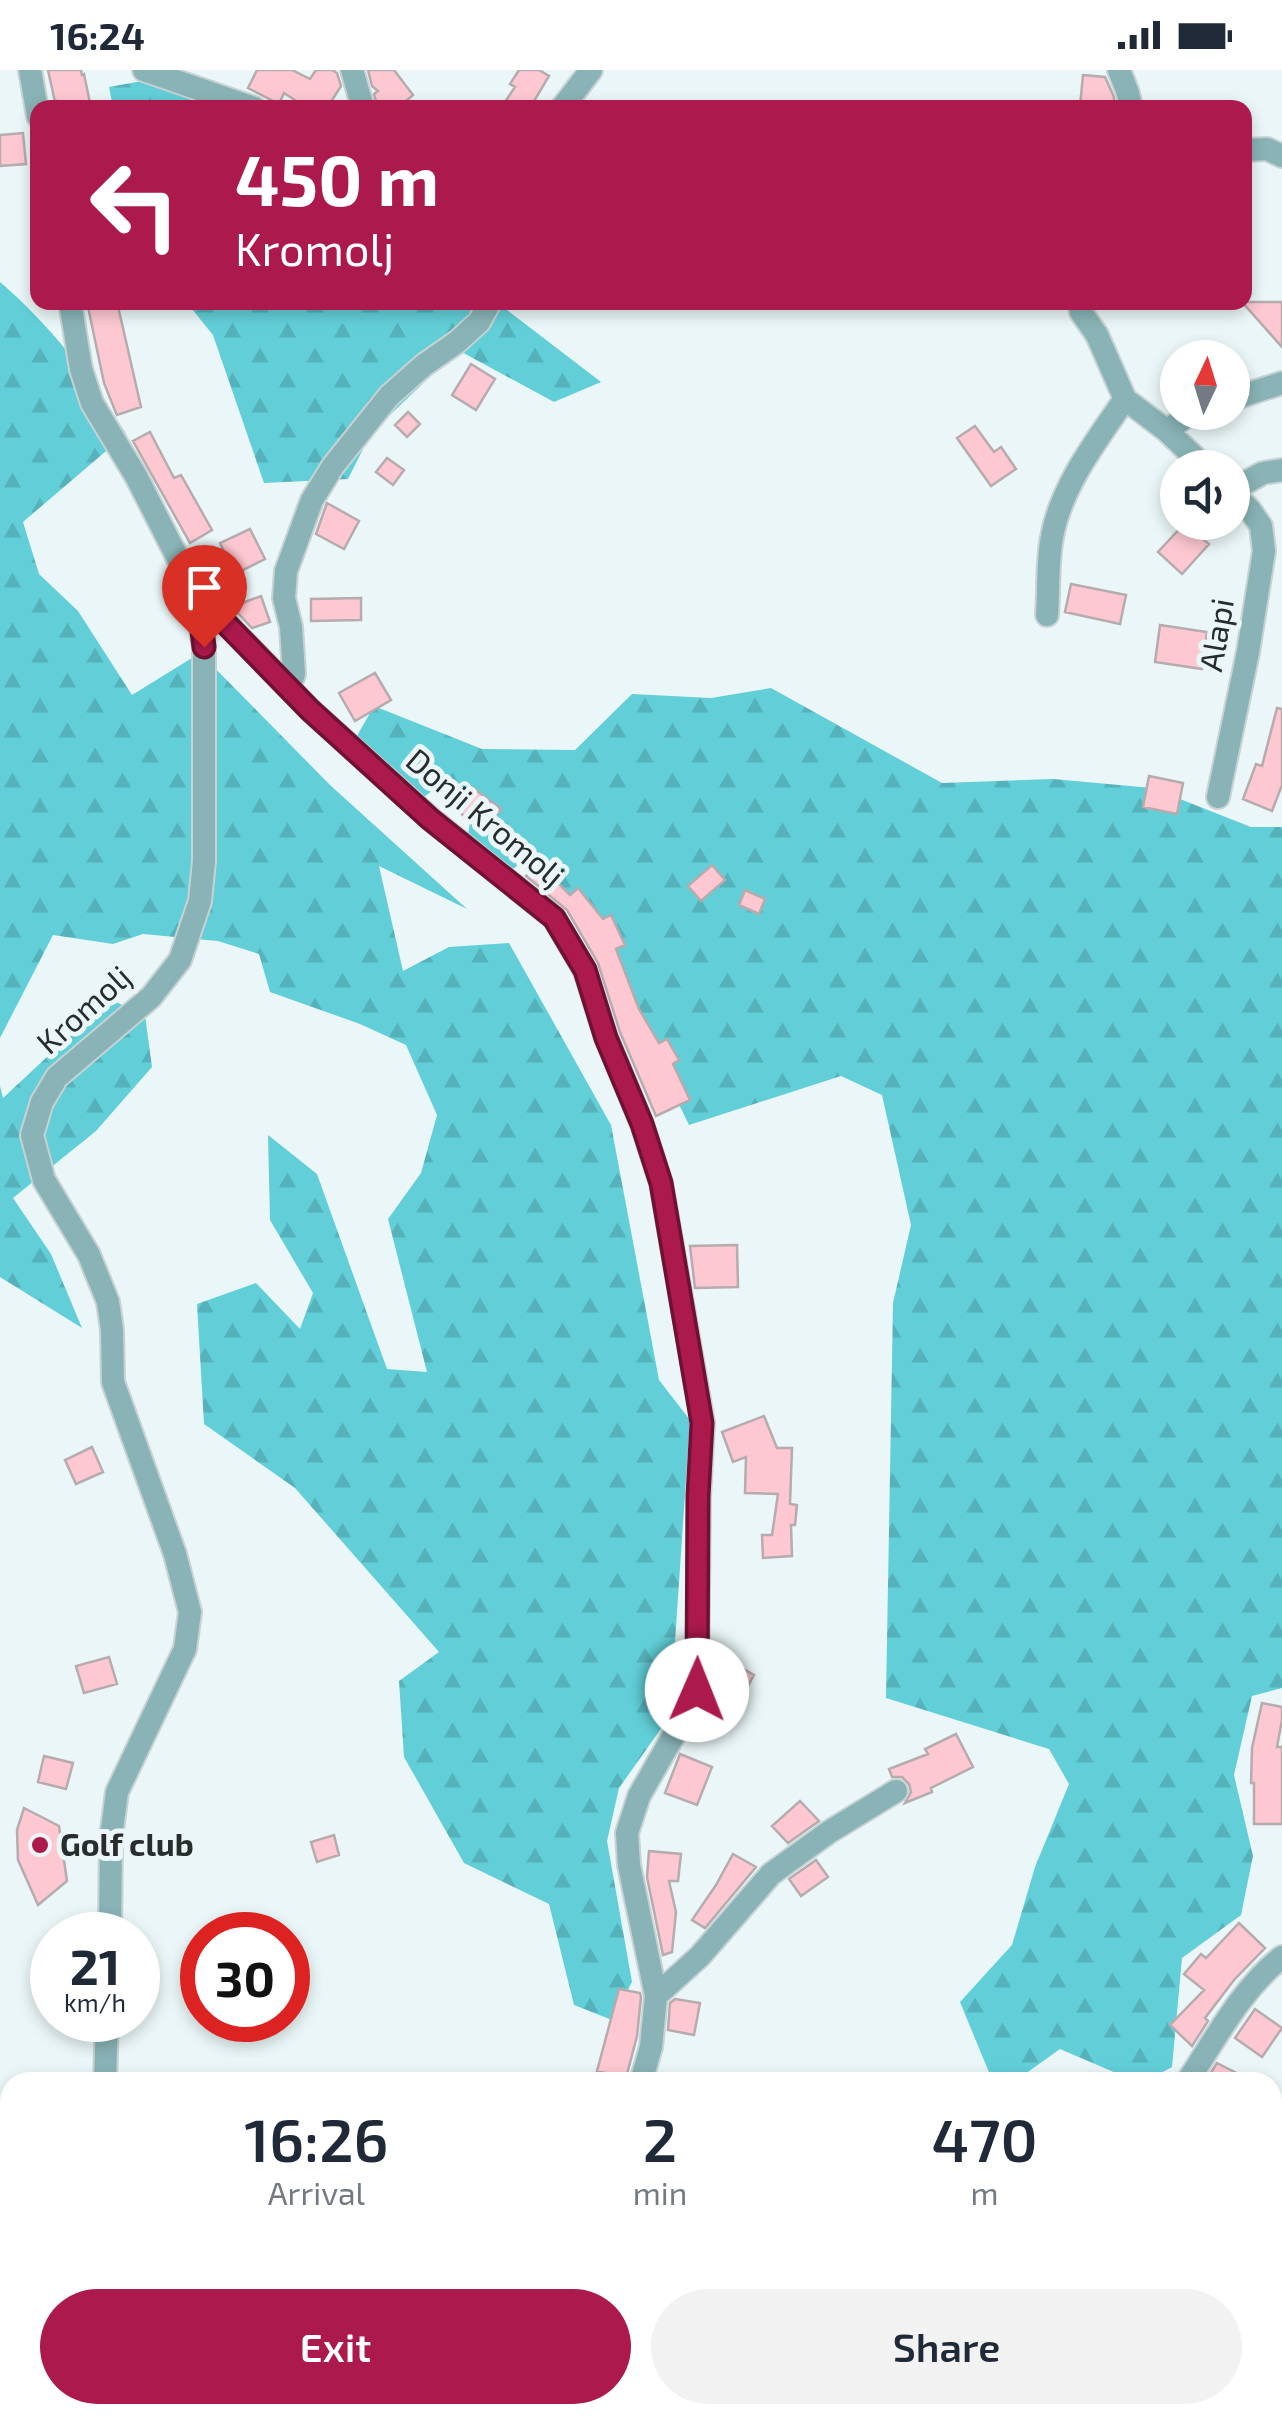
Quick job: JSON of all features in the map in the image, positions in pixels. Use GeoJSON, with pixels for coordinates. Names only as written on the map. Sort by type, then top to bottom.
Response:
{"type":"FeatureCollection","features":[{"type":"Feature","properties":{"kind":"street"},"geometry":{"type":"LineString","coordinates":[[30,70],[35,100]]}},
{"type":"Feature","properties":{"kind":"street"},"geometry":{"type":"LineString","coordinates":[[144,70],[231,100]]}},
{"type":"Feature","properties":{"kind":"street"},"geometry":{"type":"LineString","coordinates":[[352,70],[361,100]]}},
{"type":"Feature","properties":{"kind":"street"},"geometry":{"type":"LineString","coordinates":[[568,100],[591,70]]}},
{"type":"Feature","properties":{"kind":"street"},"geometry":{"type":"LineString","coordinates":[[1120,70],[1129,100]]}},
{"type":"Feature","properties":{"kind":"street"},"geometry":{"type":"LineString","coordinates":[[1252,150],[1267,149],[1282,156]]}},
{"type":"Feature","properties":{"kind":"street","name":"Kromolj"},"geometry":{"type":"LineString","coordinates":[[71,310],[80,370],[92,402],[136,476],[195,592],[204,647],[204,861],[200,901],[180,960],[150,997],[56,1077],[42,1102],[32,1135],[44,1180],[89,1256],[108,1302],[112,1382],[175,1554],[190,1612],[185,1649],[117,1792],[111,1837],[110,1912]]}},
{"type":"Feature","properties":{"kind":"street"},"geometry":{"type":"LineString","coordinates":[[289,688],[294,664],[284,598],[286,571],[312,500],[332,466],[389,396],[458,342],[485,310]]}},
{"type":"Feature","properties":{"kind":"street"},"geometry":{"type":"LineString","coordinates":[[1081,310],[1098,335],[1125,398],[1187,450]]}},
{"type":"Feature","properties":{"kind":"street"},"geometry":{"type":"LineString","coordinates":[[1250,393],[1282,383]]}},
{"type":"Feature","properties":{"kind":"street"},"geometry":{"type":"LineString","coordinates":[[1047,615],[1056,517],[1071,484],[1125,398]]}},
{"type":"Feature","properties":{"kind":"street","name":"Alapi"},"geometry":{"type":"LineString","coordinates":[[1250,481],[1263,473],[1282,470]]}},
{"type":"Feature","properties":{"kind":"street","name":"Alapi"},"geometry":{"type":"LineString","coordinates":[[1218,797],[1264,550],[1262,526],[1250,510]]}},
{"type":"Feature","properties":{"kind":"street","name":"Donji Kromolj"},"geometry":{"type":"LineString","coordinates":[[195,592],[310,710],[430,819],[554,918],[585,970],[606,1038],[642,1124],[661,1183],[702,1423],[697,1690],[639,1796],[627,1833],[629,1864],[656,1996],[645,2072]]}},
{"type":"Feature","properties":{"kind":"street"},"geometry":{"type":"LineString","coordinates":[[656,1996],[700,1956],[771,1874],[896,1791]]}},
{"type":"Feature","properties":{"kind":"street"},"geometry":{"type":"LineString","coordinates":[[1194,2072],[1236,2007],[1282,1957]]}},
{"type":"Feature","properties":{"kind":"street"},"geometry":{"type":"LineString","coordinates":[[105,2072],[106,2042]]}},
{"type":"Feature","properties":{"kind":"green space"},"geometry":{"type":"Polygon","coordinates":[[[164,77],[219,100],[112,100],[109,87],[164,77]]]}},
{"type":"Feature","properties":{"kind":"green space"},"geometry":{"type":"Polygon","coordinates":[[[0,282],[69,354],[126,434],[23,522],[39,574],[78,611],[132,695],[200,653],[330,785],[467,909],[379,866],[403,971],[449,947],[509,943],[611,1125],[659,1380],[690,1420],[670,1716],[619,1788],[607,1841],[632,1982],[612,2020],[574,2005],[549,1904],[464,1863],[404,1757],[399,1681],[439,1652],[295,1488],[204,1424],[197,1304],[256,1283],[300,1329],[313,1293],[270,1220],[268,1135],[317,1174],[387,1369],[427,1372],[388,1219],[421,1173],[437,1115],[406,1045],[270,992],[259,954],[218,941],[143,934],[113,944],[53,935],[0,1038],[0,282]]]}},
{"type":"Feature","properties":{"kind":"green space"},"geometry":{"type":"Polygon","coordinates":[[[193,310],[507,310],[601,382],[554,402],[458,350],[371,433],[348,479],[264,483],[213,335],[193,310]]]}},
{"type":"Feature","properties":{"kind":"green space"},"geometry":{"type":"Polygon","coordinates":[[[771,688],[942,783],[1053,779],[1152,788],[1251,827],[1282,827],[1282,1688],[1252,1696],[1234,1775],[1253,1856],[1241,1915],[1182,1958],[1172,2067],[1163,2072],[1114,2072],[1060,2049],[1028,2072],[989,2072],[960,2002],[1012,1945],[1035,1867],[1069,1784],[1049,1749],[886,1698],[893,1303],[911,1225],[882,1095],[841,1076],[689,1125],[608,946],[527,860],[493,881],[465,853],[471,816],[438,786],[413,806],[349,750],[374,706],[482,749],[575,750],[632,694],[711,698],[771,688]]]}},
{"type":"Feature","properties":{"kind":"green space"},"geometry":{"type":"Polygon","coordinates":[[[109,999],[145,1015],[152,1067],[96,1131],[13,1198],[51,1254],[82,1328],[0,1277],[0,1086],[3,1098],[109,999]]]}},
{"type":"Feature","properties":{"kind":"building"},"geometry":{"type":"Polygon","coordinates":[[[48,70],[81,70],[89,100],[55,100],[48,70]]]}},
{"type":"Feature","properties":{"kind":"building"},"geometry":{"type":"Polygon","coordinates":[[[257,70],[292,70],[310,79],[316,70],[332,70],[341,86],[332,100],[295,100],[284,93],[281,100],[271,100],[248,88],[257,70]]]}},
{"type":"Feature","properties":{"kind":"building"},"geometry":{"type":"Polygon","coordinates":[[[368,70],[394,70],[413,95],[407,100],[376,100],[374,94],[378,91],[372,86],[368,70]]]}},
{"type":"Feature","properties":{"kind":"building"},"geometry":{"type":"Polygon","coordinates":[[[519,70],[539,70],[549,76],[535,100],[506,100],[515,87],[510,84],[519,70]]]}},
{"type":"Feature","properties":{"kind":"building"},"geometry":{"type":"Polygon","coordinates":[[[1083,75],[1105,77],[1114,97],[1114,100],[1081,100],[1083,75]]]}},
{"type":"Feature","properties":{"kind":"building"},"geometry":{"type":"Polygon","coordinates":[[[23,133],[26,164],[0,166],[0,135],[23,133]]]}},
{"type":"Feature","properties":{"kind":"building"},"geometry":{"type":"Polygon","coordinates":[[[1252,302],[1282,302],[1282,347],[1249,310],[1252,302]]]}},
{"type":"Feature","properties":{"kind":"building"},"geometry":{"type":"Polygon","coordinates":[[[89,310],[119,310],[141,407],[117,415],[104,383],[89,310]]]}},
{"type":"Feature","properties":{"kind":"building"},"geometry":{"type":"Polygon","coordinates":[[[471,364],[495,379],[476,410],[452,395],[471,364]]]}},
{"type":"Feature","properties":{"kind":"building"},"geometry":{"type":"Polygon","coordinates":[[[408,412],[420,424],[407,437],[395,425],[408,412]]]}},
{"type":"Feature","properties":{"kind":"building"},"geometry":{"type":"Polygon","coordinates":[[[975,426],[994,452],[1001,447],[1016,469],[991,486],[957,438],[975,426]]]}},
{"type":"Feature","properties":{"kind":"building"},"geometry":{"type":"Polygon","coordinates":[[[150,432],[174,478],[181,475],[212,530],[190,543],[133,441],[150,432]]]}},
{"type":"Feature","properties":{"kind":"building"},"geometry":{"type":"Polygon","coordinates":[[[387,458],[404,470],[393,485],[376,472],[387,458]]]}},
{"type":"Feature","properties":{"kind":"building"},"geometry":{"type":"Polygon","coordinates":[[[327,503],[359,521],[344,549],[316,534],[327,503]]]}},
{"type":"Feature","properties":{"kind":"building"},"geometry":{"type":"Polygon","coordinates":[[[250,529],[265,559],[235,574],[220,543],[250,529]]]}},
{"type":"Feature","properties":{"kind":"building"},"geometry":{"type":"Polygon","coordinates":[[[1169,540],[1204,540],[1209,544],[1182,574],[1158,552],[1169,540]]]}},
{"type":"Feature","properties":{"kind":"building"},"geometry":{"type":"Polygon","coordinates":[[[1071,584],[1126,595],[1120,624],[1065,612],[1071,584]]]}},
{"type":"Feature","properties":{"kind":"building"},"geometry":{"type":"Polygon","coordinates":[[[261,596],[270,622],[252,628],[234,606],[261,596]]]}},
{"type":"Feature","properties":{"kind":"building"},"geometry":{"type":"Polygon","coordinates":[[[361,598],[361,620],[311,621],[311,599],[361,598]]]}},
{"type":"Feature","properties":{"kind":"building"},"geometry":{"type":"Polygon","coordinates":[[[1160,625],[1207,632],[1202,669],[1155,662],[1160,625]]]}},
{"type":"Feature","properties":{"kind":"building"},"geometry":{"type":"Polygon","coordinates":[[[375,673],[391,700],[355,721],[339,693],[375,673]]]}},
{"type":"Feature","properties":{"kind":"building"},"geometry":{"type":"Polygon","coordinates":[[[1277,708],[1282,709],[1282,785],[1272,811],[1243,799],[1256,764],[1262,766],[1277,708]]]}},
{"type":"Feature","properties":{"kind":"building"},"geometry":{"type":"Polygon","coordinates":[[[1149,776],[1183,783],[1177,814],[1143,807],[1149,776]]]}},
{"type":"Feature","properties":{"kind":"building"},"geometry":{"type":"Polygon","coordinates":[[[472,787],[501,809],[484,831],[455,809],[472,787]]]}},
{"type":"Feature","properties":{"kind":"building"},"geometry":{"type":"Polygon","coordinates":[[[539,864],[570,895],[578,888],[603,919],[611,915],[625,945],[616,949],[639,1009],[659,1043],[667,1039],[679,1060],[673,1064],[690,1100],[656,1116],[620,1032],[598,963],[567,910],[526,876],[539,864]]]}},
{"type":"Feature","properties":{"kind":"building"},"geometry":{"type":"Polygon","coordinates":[[[712,865],[725,880],[701,901],[688,886],[712,865]]]}},
{"type":"Feature","properties":{"kind":"building"},"geometry":{"type":"Polygon","coordinates":[[[745,890],[765,899],[759,914],[739,905],[745,890]]]}},
{"type":"Feature","properties":{"kind":"building"},"geometry":{"type":"Polygon","coordinates":[[[737,1245],[738,1287],[695,1288],[690,1246],[737,1245]]]}},
{"type":"Feature","properties":{"kind":"building"},"geometry":{"type":"Polygon","coordinates":[[[764,1416],[777,1448],[792,1448],[790,1504],[797,1505],[795,1525],[791,1525],[792,1556],[763,1558],[762,1535],[772,1535],[778,1494],[745,1493],[746,1457],[733,1462],[722,1432],[764,1416]]]}},
{"type":"Feature","properties":{"kind":"building"},"geometry":{"type":"Polygon","coordinates":[[[92,1447],[103,1472],[76,1484],[65,1460],[92,1447]]]}},
{"type":"Feature","properties":{"kind":"building"},"geometry":{"type":"Polygon","coordinates":[[[109,1657],[117,1684],[84,1693],[76,1666],[109,1657]]]}},
{"type":"Feature","properties":{"kind":"building"},"geometry":{"type":"Polygon","coordinates":[[[728,1660],[754,1675],[737,1706],[711,1692],[728,1660]]]}},
{"type":"Feature","properties":{"kind":"building"},"geometry":{"type":"Polygon","coordinates":[[[1262,1703],[1282,1707],[1277,1747],[1282,1747],[1282,1824],[1254,1824],[1252,1748],[1262,1703]]]}},
{"type":"Feature","properties":{"kind":"building"},"geometry":{"type":"Polygon","coordinates":[[[956,1734],[973,1767],[905,1803],[911,1792],[909,1784],[902,1777],[892,1777],[889,1769],[928,1754],[925,1749],[956,1734]]]}},
{"type":"Feature","properties":{"kind":"building"},"geometry":{"type":"Polygon","coordinates":[[[680,1754],[712,1767],[697,1805],[665,1793],[680,1754]]]}},
{"type":"Feature","properties":{"kind":"building"},"geometry":{"type":"Polygon","coordinates":[[[44,1756],[73,1763],[66,1789],[38,1782],[44,1756]]]}},
{"type":"Feature","properties":{"kind":"building"},"geometry":{"type":"Polygon","coordinates":[[[800,1801],[819,1821],[788,1843],[772,1826],[800,1801]]]}},
{"type":"Feature","properties":{"kind":"building","name":"Golf club"},"geometry":{"type":"Polygon","coordinates":[[[24,1808],[59,1826],[67,1881],[38,1905],[18,1860],[17,1830],[24,1808]]]}},
{"type":"Feature","properties":{"kind":"building"},"geometry":{"type":"Polygon","coordinates":[[[334,1835],[339,1855],[317,1862],[311,1842],[334,1835]]]}},
{"type":"Feature","properties":{"kind":"building"},"geometry":{"type":"Polygon","coordinates":[[[649,1851],[681,1854],[678,1881],[669,1881],[676,1912],[672,1952],[663,1955],[647,1877],[649,1851]]]}},
{"type":"Feature","properties":{"kind":"building"},"geometry":{"type":"Polygon","coordinates":[[[733,1854],[756,1867],[705,1928],[692,1920],[733,1854]]]}},
{"type":"Feature","properties":{"kind":"building"},"geometry":{"type":"Polygon","coordinates":[[[816,1860],[828,1877],[801,1896],[789,1879],[816,1860]]]}},
{"type":"Feature","properties":{"kind":"building"},"geometry":{"type":"Polygon","coordinates":[[[1239,1923],[1265,1948],[1205,2018],[1208,2021],[1192,2046],[1170,2025],[1204,1990],[1184,1974],[1201,1954],[1206,1958],[1239,1923]]]}},
{"type":"Feature","properties":{"kind":"building"},"geometry":{"type":"Polygon","coordinates":[[[619,1989],[640,1993],[637,2036],[628,2072],[597,2071],[619,1989]]]}},
{"type":"Feature","properties":{"kind":"building"},"geometry":{"type":"Polygon","coordinates":[[[675,1999],[700,2003],[694,2035],[668,2030],[670,2003],[675,1999]]]}},
{"type":"Feature","properties":{"kind":"building"},"geometry":{"type":"Polygon","coordinates":[[[1255,2009],[1282,2028],[1262,2057],[1235,2038],[1255,2009]]]}},
{"type":"Feature","properties":{"kind":"building"},"geometry":{"type":"Polygon","coordinates":[[[1217,2063],[1235,2072],[1211,2072],[1217,2063]]]}},
{"type":"Feature","properties":{"kind":"place","name":"Golf club"},"geometry":{"type":"Point","coordinates":[40,1845]}},
{"type":"Feature","properties":{"kind":"route"},"geometry":{"type":"LineString","coordinates":[[204,647],[195,592],[310,710],[430,819],[554,918],[585,970],[606,1038],[642,1124],[661,1183],[702,1423],[697,1690]]}}]}
